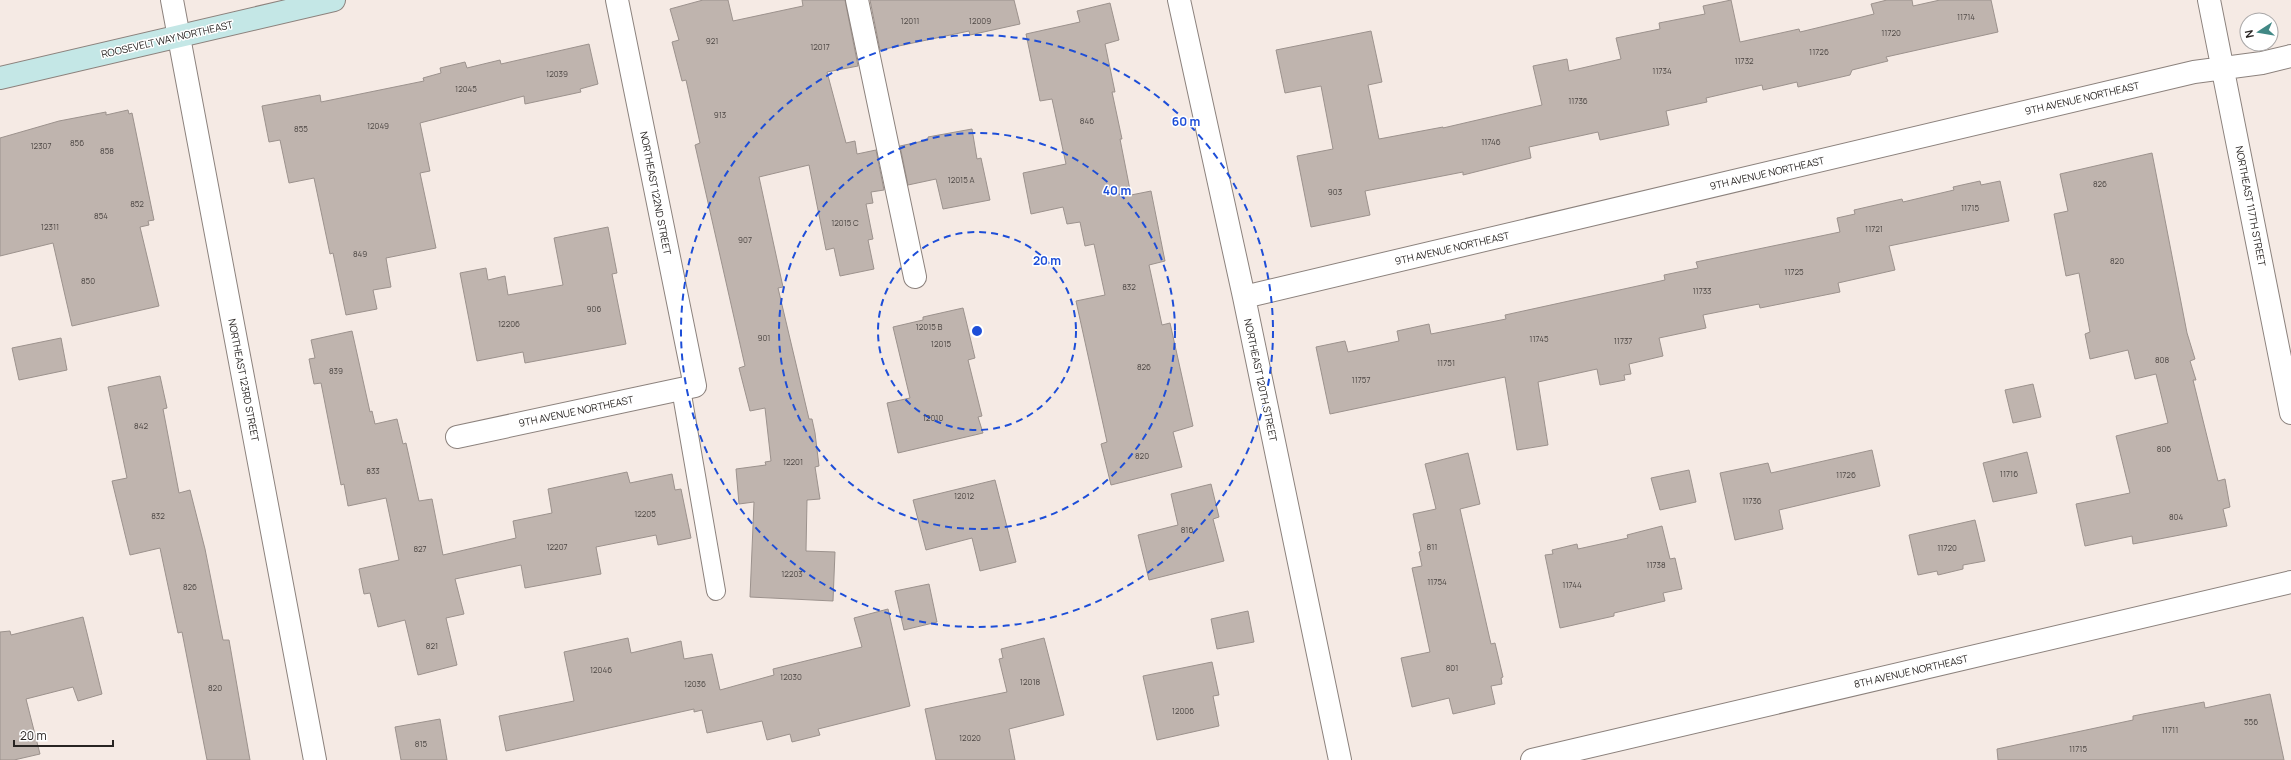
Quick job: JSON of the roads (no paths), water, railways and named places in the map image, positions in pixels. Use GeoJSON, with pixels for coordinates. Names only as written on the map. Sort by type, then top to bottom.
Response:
{"type":"FeatureCollection","features":[{"type":"Feature","properties":{"kind":"street","name":"NORTHEAST 123RD STREET"},"geometry":{"type":"LineString","coordinates":[[172,0],[315,760]]}},
{"type":"Feature","properties":{"kind":"street","name":"ROOSEVELT WAY NORTHEAST"},"geometry":{"type":"LineString","coordinates":[[0,78],[334,0]]}},
{"type":"Feature","properties":{"kind":"street","name":"NORTHEAST 122ND STREET"},"geometry":{"type":"LineString","coordinates":[[617,0],[688,388]]}},
{"type":"Feature","properties":{"kind":"street"},"geometry":{"type":"LineString","coordinates":[[857,0],[915,277]]}},
{"type":"Feature","properties":{"kind":"street","name":"NORTHEAST 120TH STREET"},"geometry":{"type":"LineString","coordinates":[[1179,0],[1244,298],[1340,760]]}},
{"type":"Feature","properties":{"kind":"street","name":"NORTHEAST 117TH STREET"},"geometry":{"type":"LineString","coordinates":[[2209,0],[2224,68],[2291,413]]}},
{"type":"Feature","properties":{"kind":"street","name":"9TH AVENUE NORTHEAST"},"geometry":{"type":"LineString","coordinates":[[1244,298],[2194,72],[2291,56]]}},
{"type":"Feature","properties":{"kind":"street","name":"9TH AVENUE NORTHEAST"},"geometry":{"type":"LineString","coordinates":[[457,437],[688,388]]}},
{"type":"Feature","properties":{"kind":"street","name":"8TH AVENUE NORTHEAST"},"geometry":{"type":"LineString","coordinates":[[1532,760],[2291,582]]}},
{"type":"Feature","properties":{"kind":"lane"},"geometry":{"type":"LineString","coordinates":[[688,388],[716,590]]}}]}
